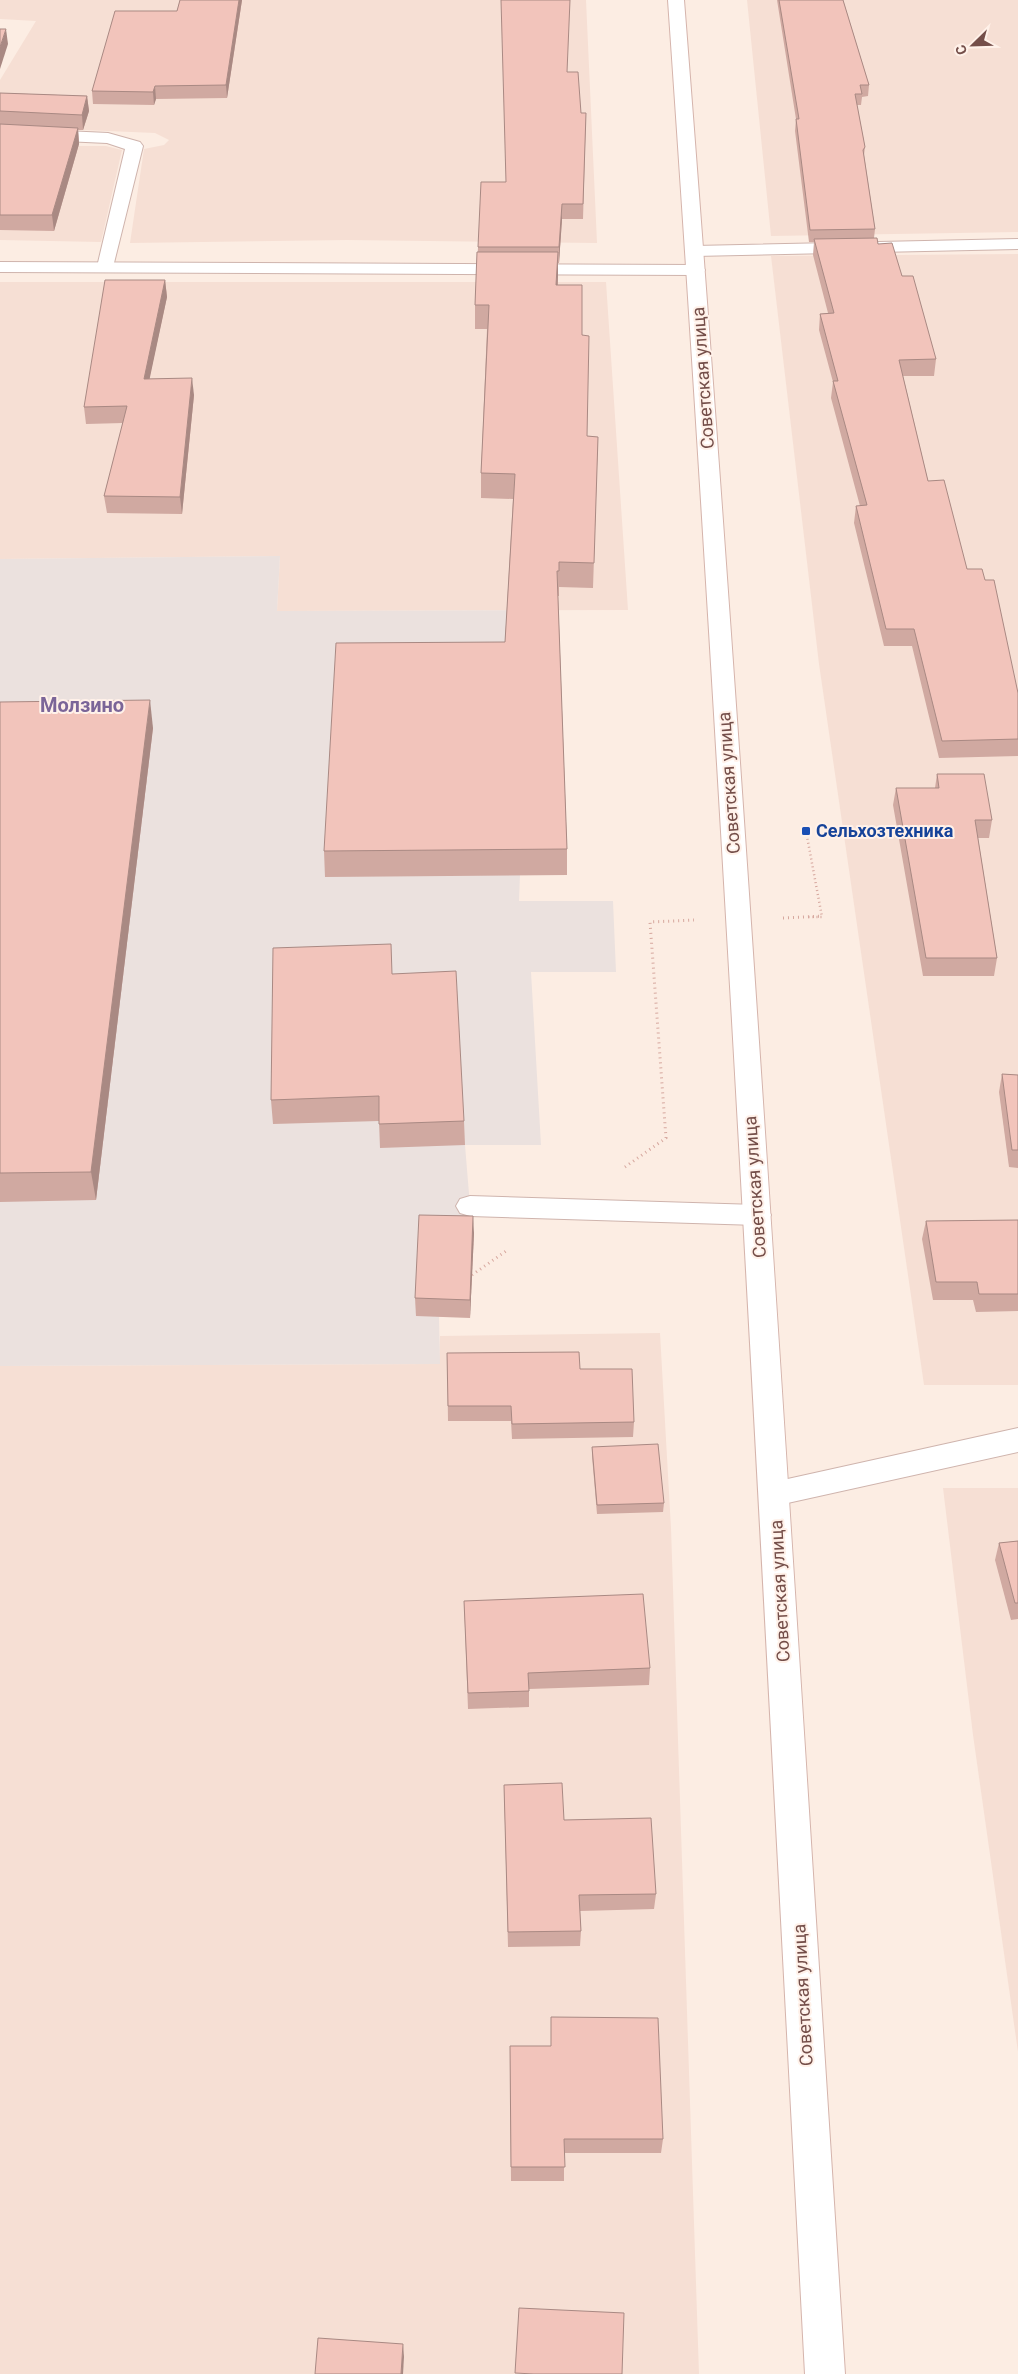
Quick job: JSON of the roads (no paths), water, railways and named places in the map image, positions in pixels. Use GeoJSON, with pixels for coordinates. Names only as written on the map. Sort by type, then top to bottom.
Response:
{"type":"FeatureCollection","features":[{"type":"Feature","properties":{"kind":"street","name":"Советская улица"},"geometry":{"type":"LineString","coordinates":[[676,0],[696,260],[757,1215],[825,2374]]}},
{"type":"Feature","properties":{"kind":"street"},"geometry":{"type":"LineString","coordinates":[[0,133],[108,138],[134,146],[106,267]]}},
{"type":"Feature","properties":{"kind":"street"},"geometry":{"type":"LineString","coordinates":[[0,267],[696,260],[1018,244]]}},
{"type":"Feature","properties":{"kind":"street"},"geometry":{"type":"LineString","coordinates":[[470,1206],[757,1215]]}},
{"type":"Feature","properties":{"kind":"street"},"geometry":{"type":"LineString","coordinates":[[774,1494],[1018,1440]]}},
{"type":"Feature","properties":{"kind":"place","name":"Сельхозтехника"},"geometry":{"type":"Point","coordinates":[806,831]}},
{"type":"Feature","properties":{"kind":"district","name":"Молзино"},"geometry":{"type":"Point","coordinates":[82,705]}}]}
